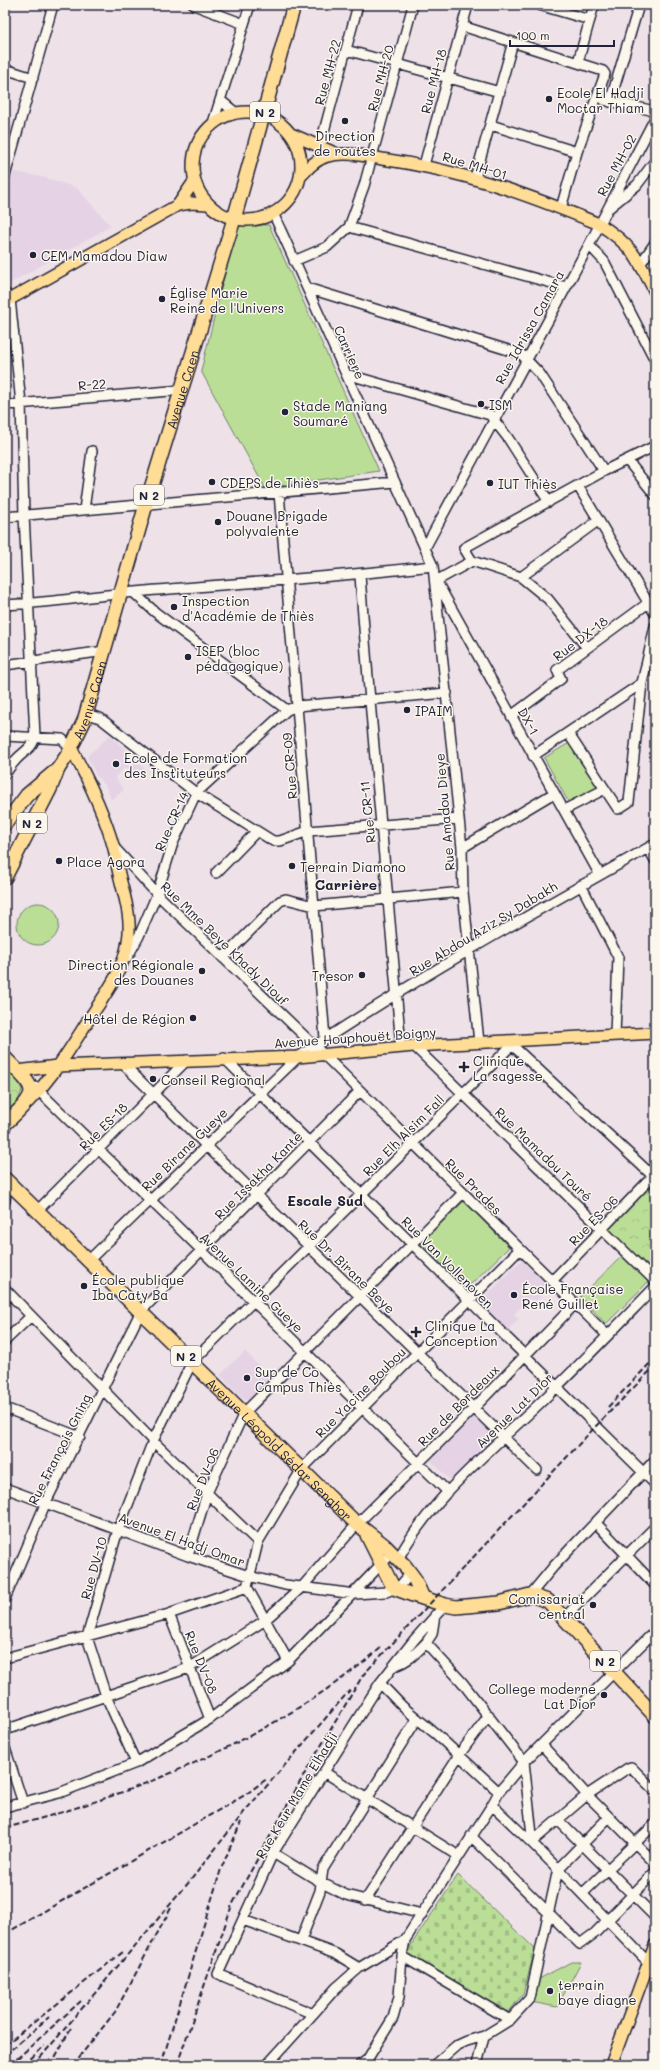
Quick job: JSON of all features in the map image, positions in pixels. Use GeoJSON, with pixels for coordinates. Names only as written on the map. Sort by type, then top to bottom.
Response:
{"type":"FeatureCollection","features":[{"type":"Feature","properties":{"kind":"highway","name":"Avenue Caen"},"geometry":{"type":"LineString","coordinates":[[5,877],[50,789],[58,769],[71,748],[86,714],[105,651],[127,593],[146,504],[234,219],[294,5]]}},
{"type":"Feature","properties":{"kind":"highway","name":"Avenue Caen"},"geometry":{"type":"LineString","coordinates":[[5,824],[27,795],[58,769]]}},
{"type":"Feature","properties":{"kind":"highway"},"geometry":{"type":"LineString","coordinates":[[5,1058],[28,1081],[32,1092],[28,1102],[5,1124]]}},
{"type":"Feature","properties":{"kind":"highway","name":"Avenue Léopold Sédar Senghor"},"geometry":{"type":"LineString","coordinates":[[6,1180],[361,1528]]}},
{"type":"Feature","properties":{"kind":"highway","name":"N 2"},"geometry":{"type":"LineString","coordinates":[[361,1528],[395,1556],[411,1574],[423,1598]]}},
{"type":"Feature","properties":{"kind":"highway","name":"N 2"},"geometry":{"type":"LineString","coordinates":[[361,1528],[382,1563],[388,1578],[396,1589]]}},
{"type":"Feature","properties":{"kind":"highway"},"geometry":{"type":"LineString","coordinates":[[396,1589],[445,1605],[468,1606],[527,1596],[545,1607],[551,1605]]}},
{"type":"Feature","properties":{"kind":"highway","name":"N 2"},"geometry":{"type":"LineString","coordinates":[[551,1605],[655,1716]]}},
{"type":"Feature","properties":{"kind":"main road"},"geometry":{"type":"LineString","coordinates":[[250,112],[264,115],[279,122],[291,134],[296,142],[301,159],[300,178],[290,198],[273,213],[254,220],[234,219],[224,215],[208,204],[202,196],[195,180],[194,162],[198,145],[212,126],[223,118],[236,113],[250,112]]}},
{"type":"Feature","properties":{"kind":"main road","name":"Rue MH-01"},"geometry":{"type":"LineString","coordinates":[[291,134],[337,154]]}},
{"type":"Feature","properties":{"kind":"main road","name":"Rue MH-01"},"geometry":{"type":"LineString","coordinates":[[300,178],[314,162],[337,154],[373,157],[424,165],[475,178],[561,208],[599,224],[617,235],[641,263],[652,279],[655,292]]}},
{"type":"Feature","properties":{"kind":"main road"},"geometry":{"type":"LineString","coordinates":[[178,205],[195,180]]}},
{"type":"Feature","properties":{"kind":"main road"},"geometry":{"type":"LineString","coordinates":[[7,298],[178,205],[191,202],[208,204]]}},
{"type":"Feature","properties":{"kind":"main road"},"geometry":{"type":"LineString","coordinates":[[28,1102],[39,1091],[57,1066],[105,995],[121,966],[128,941],[129,925],[127,908],[113,846],[90,784],[71,748]]}},
{"type":"Feature","properties":{"kind":"main road","name":"Avenue Houphouët Boigny"},"geometry":{"type":"LineString","coordinates":[[18,1071],[57,1066],[224,1058],[298,1057],[414,1046],[479,1042],[512,1042],[655,1033]]}},
{"type":"Feature","properties":{"kind":"main road"},"geometry":{"type":"LineString","coordinates":[[611,2065],[655,1945]]}},
{"type":"Feature","properties":{"kind":"street"},"geometry":{"type":"LineString","coordinates":[[5,176],[53,5]]}},
{"type":"Feature","properties":{"kind":"street"},"geometry":{"type":"LineString","coordinates":[[194,5],[244,24]]}},
{"type":"Feature","properties":{"kind":"street"},"geometry":{"type":"LineString","coordinates":[[212,126],[250,5]]}},
{"type":"Feature","properties":{"kind":"street","name":"Rue MH-22"},"geometry":{"type":"LineString","coordinates":[[320,146],[358,5]]}},
{"type":"Feature","properties":{"kind":"street","name":"Rue MH-20"},"geometry":{"type":"LineString","coordinates":[[349,227],[373,157],[413,5]]}},
{"type":"Feature","properties":{"kind":"street","name":"Rue MH-18"},"geometry":{"type":"LineString","coordinates":[[424,165],[468,5]]}},
{"type":"Feature","properties":{"kind":"street"},"geometry":{"type":"LineString","coordinates":[[539,5],[590,20]]}},
{"type":"Feature","properties":{"kind":"street"},"geometry":{"type":"LineString","coordinates":[[578,62],[594,5]]}},
{"type":"Feature","properties":{"kind":"street"},"geometry":{"type":"LineString","coordinates":[[610,102],[639,5]]}},
{"type":"Feature","properties":{"kind":"street"},"geometry":{"type":"LineString","coordinates":[[462,26],[578,62],[603,71],[605,74],[577,152],[561,208]]}},
{"type":"Feature","properties":{"kind":"street"},"geometry":{"type":"LineString","coordinates":[[475,178],[513,42]]}},
{"type":"Feature","properties":{"kind":"street"},"geometry":{"type":"LineString","coordinates":[[346,50],[500,92]]}},
{"type":"Feature","properties":{"kind":"street"},"geometry":{"type":"LineString","coordinates":[[5,70],[32,78]]}},
{"type":"Feature","properties":{"kind":"street"},"geometry":{"type":"LineString","coordinates":[[597,98],[610,102],[655,110]]}},
{"type":"Feature","properties":{"kind":"street"},"geometry":{"type":"LineString","coordinates":[[220,100],[236,113]]}},
{"type":"Feature","properties":{"kind":"street","name":"Rue MH-02"},"geometry":{"type":"LineString","coordinates":[[599,224],[655,118]]}},
{"type":"Feature","properties":{"kind":"street"},"geometry":{"type":"LineString","coordinates":[[491,125],[577,152]]}},
{"type":"Feature","properties":{"kind":"street"},"geometry":{"type":"LineString","coordinates":[[606,211],[637,185],[654,166]]}},
{"type":"Feature","properties":{"kind":"street","name":"Carriere"},"geometry":{"type":"LineString","coordinates":[[273,213],[433,566],[436,581]]}},
{"type":"Feature","properties":{"kind":"street","name":"Rue Idrissa Camara"},"geometry":{"type":"LineString","coordinates":[[425,548],[599,224]]}},
{"type":"Feature","properties":{"kind":"street"},"geometry":{"type":"LineString","coordinates":[[294,260],[327,248],[349,227],[566,287]]}},
{"type":"Feature","properties":{"kind":"street"},"geometry":{"type":"LineString","coordinates":[[641,263],[655,243]]}},
{"type":"Feature","properties":{"kind":"street"},"geometry":{"type":"LineString","coordinates":[[589,245],[604,261],[655,360]]}},
{"type":"Feature","properties":{"kind":"street"},"geometry":{"type":"LineString","coordinates":[[307,288],[521,354],[540,374],[604,471]]}},
{"type":"Feature","properties":{"kind":"street"},"geometry":{"type":"LineString","coordinates":[[5,774],[15,760],[30,748],[34,742],[35,736],[24,515],[21,403],[7,298]]}},
{"type":"Feature","properties":{"kind":"street"},"geometry":{"type":"LineString","coordinates":[[346,374],[490,415],[508,438],[549,502]]}},
{"type":"Feature","properties":{"kind":"street","name":"R-22"},"geometry":{"type":"LineString","coordinates":[[5,404],[182,390]]}},
{"type":"Feature","properties":{"kind":"street"},"geometry":{"type":"LineString","coordinates":[[587,648],[559,612],[521,576],[472,561],[464,548],[604,471],[655,446]]}},
{"type":"Feature","properties":{"kind":"street"},"geometry":{"type":"LineString","coordinates":[[84,510],[92,451]]}},
{"type":"Feature","properties":{"kind":"street"},"geometry":{"type":"LineString","coordinates":[[626,460],[655,495]]}},
{"type":"Feature","properties":{"kind":"street"},"geometry":{"type":"LineString","coordinates":[[5,517],[395,482]]}},
{"type":"Feature","properties":{"kind":"street"},"geometry":{"type":"LineString","coordinates":[[578,486],[652,600],[655,614]]}},
{"type":"Feature","properties":{"kind":"street","name":"Rue CR-09"},"geometry":{"type":"LineString","coordinates":[[279,493],[325,1038]]}},
{"type":"Feature","properties":{"kind":"street"},"geometry":{"type":"LineString","coordinates":[[521,576],[599,520]]}},
{"type":"Feature","properties":{"kind":"street"},"geometry":{"type":"LineString","coordinates":[[436,581],[472,561]]}},
{"type":"Feature","properties":{"kind":"street"},"geometry":{"type":"LineString","coordinates":[[5,605],[29,604],[127,593],[286,579],[360,574],[433,566]]}},
{"type":"Feature","properties":{"kind":"street","name":"Rue CR-11"},"geometry":{"type":"LineString","coordinates":[[360,574],[368,700],[389,898],[401,1047]]}},
{"type":"Feature","properties":{"kind":"street","name":"Rue Amadou Dieye"},"geometry":{"type":"LineString","coordinates":[[436,581],[462,848],[469,949],[479,1042]]}},
{"type":"Feature","properties":{"kind":"street","name":"DX-1"},"geometry":{"type":"LineString","coordinates":[[436,581],[600,875]]}},
{"type":"Feature","properties":{"kind":"street"},"geometry":{"type":"LineString","coordinates":[[127,593],[287,710]]}},
{"type":"Feature","properties":{"kind":"street","name":"Rue DX-18"},"geometry":{"type":"LineString","coordinates":[[511,716],[561,679],[556,670],[652,600]]}},
{"type":"Feature","properties":{"kind":"street"},"geometry":{"type":"LineString","coordinates":[[568,732],[618,808],[629,802],[642,683],[655,626]]}},
{"type":"Feature","properties":{"kind":"street"},"geometry":{"type":"LineString","coordinates":[[5,665],[105,651]]}},
{"type":"Feature","properties":{"kind":"street"},"geometry":{"type":"LineString","coordinates":[[534,756],[642,683]]}},
{"type":"Feature","properties":{"kind":"street","name":"Rue CR-14"},"geometry":{"type":"LineString","coordinates":[[121,966],[139,936],[156,894],[173,843],[196,793],[287,710],[297,706],[447,693]]}},
{"type":"Feature","properties":{"kind":"street"},"geometry":{"type":"LineString","coordinates":[[86,714],[100,718],[196,793],[256,832],[273,841],[280,841],[308,831],[458,818]]}},
{"type":"Feature","properties":{"kind":"street"},"geometry":{"type":"LineString","coordinates":[[5,736],[35,736],[62,739],[71,748]]}},
{"type":"Feature","properties":{"kind":"street"},"geometry":{"type":"LineString","coordinates":[[564,810],[605,789]]}},
{"type":"Feature","properties":{"kind":"street"},"geometry":{"type":"LineString","coordinates":[[462,848],[554,793]]}},
{"type":"Feature","properties":{"kind":"street"},"geometry":{"type":"LineString","coordinates":[[216,873],[256,832]]}},
{"type":"Feature","properties":{"kind":"street","name":"Rue Mme Beye Khady Diouf"},"geometry":{"type":"LineString","coordinates":[[113,846],[156,894],[323,1054]]}},
{"type":"Feature","properties":{"kind":"street"},"geometry":{"type":"LineString","coordinates":[[651,846],[655,860]]}},
{"type":"Feature","properties":{"kind":"street","name":"Rue Abdou Aziz Sy Dabakh"},"geometry":{"type":"LineString","coordinates":[[313,1046],[469,949],[651,846]]}},
{"type":"Feature","properties":{"kind":"street"},"geometry":{"type":"LineString","coordinates":[[581,885],[618,957],[615,1035]]}},
{"type":"Feature","properties":{"kind":"street"},"geometry":{"type":"LineString","coordinates":[[223,958],[280,901],[286,899],[314,906],[464,892]]}},
{"type":"Feature","properties":{"kind":"street"},"geometry":{"type":"LineString","coordinates":[[512,1042],[654,1177]]}},
{"type":"Feature","properties":{"kind":"street","name":"Rue Elh Alsim Fall"},"geometry":{"type":"LineString","coordinates":[[192,1362],[463,1094],[512,1042]]}},
{"type":"Feature","properties":{"kind":"street","name":"Rue Birane Gueye"},"geometry":{"type":"LineString","coordinates":[[89,1260],[298,1057],[313,1046]]}},
{"type":"Feature","properties":{"kind":"street","name":"Rue Mamadou Touré"},"geometry":{"type":"LineString","coordinates":[[414,1046],[655,1281]]}},
{"type":"Feature","properties":{"kind":"street","name":"Rue Prades"},"geometry":{"type":"LineString","coordinates":[[323,1054],[607,1335]]}},
{"type":"Feature","properties":{"kind":"street","name":"Rue Van Vollenoven"},"geometry":{"type":"LineString","coordinates":[[224,1058],[655,1484]]}},
{"type":"Feature","properties":{"kind":"street","name":"Rue ES-18"},"geometry":{"type":"LineString","coordinates":[[38,1210],[187,1060]]}},
{"type":"Feature","properties":{"kind":"street","name":"Rue Dr. Birane Beye"},"geometry":{"type":"LineString","coordinates":[[122,1063],[537,1470]]}},
{"type":"Feature","properties":{"kind":"street","name":"Avenue Lamine Gueye"},"geometry":{"type":"LineString","coordinates":[[28,1081],[448,1492]]}},
{"type":"Feature","properties":{"kind":"street","name":"Rue Issakha Kante"},"geometry":{"type":"LineString","coordinates":[[141,1311],[360,1091]]}},
{"type":"Feature","properties":{"kind":"street","name":"Rue ES-06"},"geometry":{"type":"LineString","coordinates":[[552,1281],[654,1177]]}},
{"type":"Feature","properties":{"kind":"street"},"geometry":{"type":"LineString","coordinates":[[5,1201],[6,1180]]}},
{"type":"Feature","properties":{"kind":"street"},"geometry":{"type":"LineString","coordinates":[[244,1413],[463,1193]]}},
{"type":"Feature","properties":{"kind":"street","name":"Rue Yacine Boubou"},"geometry":{"type":"LineString","coordinates":[[247,1587],[258,1542],[302,1469],[520,1249]]}},
{"type":"Feature","properties":{"kind":"street","name":"Avenue Lat Dior"},"geometry":{"type":"LineString","coordinates":[[5,1807],[59,1793],[136,1763],[210,1718],[288,1661],[355,1594],[382,1563],[395,1556],[448,1492],[556,1387],[655,1287]]}},
{"type":"Feature","properties":{"kind":"street"},"geometry":{"type":"LineString","coordinates":[[5,1289],[153,1441],[258,1542]]}},
{"type":"Feature","properties":{"kind":"street","name":"Rue de Bordeaux"},"geometry":{"type":"LineString","coordinates":[[5,1730],[189,1668],[264,1621],[302,1587],[361,1528],[418,1463],[474,1408],[575,1304]]}},
{"type":"Feature","properties":{"kind":"street","name":"Rue François Gning"},"geometry":{"type":"LineString","coordinates":[[5,1599],[46,1502],[80,1437],[141,1311]]}},
{"type":"Feature","properties":{"kind":"street"},"geometry":{"type":"LineString","coordinates":[[5,1341],[31,1316]]}},
{"type":"Feature","properties":{"kind":"street","name":"Rue DV-10"},"geometry":{"type":"LineString","coordinates":[[87,1637],[118,1530],[153,1441],[192,1362]]}},
{"type":"Feature","properties":{"kind":"street"},"geometry":{"type":"LineString","coordinates":[[5,1408],[80,1437]]}},
{"type":"Feature","properties":{"kind":"street","name":"Rue DV-06"},"geometry":{"type":"LineString","coordinates":[[188,1556],[207,1493],[244,1413]]}},
{"type":"Feature","properties":{"kind":"street"},"geometry":{"type":"LineString","coordinates":[[527,1596],[542,1583],[554,1566],[655,1460]]}},
{"type":"Feature","properties":{"kind":"street","name":"Avenue El Hadj Omar"},"geometry":{"type":"LineString","coordinates":[[5,1488],[188,1556],[249,1576],[285,1585],[355,1594],[386,1592],[396,1589]]}},
{"type":"Feature","properties":{"kind":"street"},"geometry":{"type":"LineString","coordinates":[[595,1522],[655,1585]]}},
{"type":"Feature","properties":{"kind":"street"},"geometry":{"type":"LineString","coordinates":[[563,1619],[655,1527]]}},
{"type":"Feature","properties":{"kind":"street"},"geometry":{"type":"LineString","coordinates":[[396,1589],[411,1574]]}},
{"type":"Feature","properties":{"kind":"street"},"geometry":{"type":"LineString","coordinates":[[542,1583],[551,1605]]}},
{"type":"Feature","properties":{"kind":"street"},"geometry":{"type":"LineString","coordinates":[[5,1658],[169,1614],[247,1587],[264,1621],[288,1661]]}},
{"type":"Feature","properties":{"kind":"street","name":"Rue Keur Mame Elhadji"},"geometry":{"type":"LineString","coordinates":[[313,2014],[218,1974],[273,1854],[380,1683],[414,1640],[445,1605]]}},
{"type":"Feature","properties":{"kind":"street","name":"Rue DV-08"},"geometry":{"type":"LineString","coordinates":[[169,1614],[210,1718]]}},
{"type":"Feature","properties":{"kind":"street"},"geometry":{"type":"LineString","coordinates":[[394,1666],[405,1663],[426,1643],[432,1634],[435,1615]]}},
{"type":"Feature","properties":{"kind":"street"},"geometry":{"type":"LineString","coordinates":[[360,2065],[367,2060],[393,2018],[399,1997],[402,1956],[406,1940],[499,1792],[524,1762],[655,1631]]}},
{"type":"Feature","properties":{"kind":"street"},"geometry":{"type":"LineString","coordinates":[[87,1637],[106,1696],[136,1763]]}},
{"type":"Feature","properties":{"kind":"street"},"geometry":{"type":"LineString","coordinates":[[426,1643],[489,1715],[524,1762],[533,1843]]}},
{"type":"Feature","properties":{"kind":"street"},"geometry":{"type":"LineString","coordinates":[[380,1683],[403,1707],[499,1792]]}},
{"type":"Feature","properties":{"kind":"street"},"geometry":{"type":"LineString","coordinates":[[365,1901],[459,1755],[489,1715]]}},
{"type":"Feature","properties":{"kind":"street"},"geometry":{"type":"LineString","coordinates":[[301,1940],[322,1883],[323,1869],[366,1798],[417,1719]]}},
{"type":"Feature","properties":{"kind":"street"},"geometry":{"type":"LineString","coordinates":[[542,1745],[587,1795],[655,1863]]}},
{"type":"Feature","properties":{"kind":"street"},"geometry":{"type":"LineString","coordinates":[[5,1748],[23,1803]]}},
{"type":"Feature","properties":{"kind":"street"},"geometry":{"type":"LineString","coordinates":[[533,1843],[587,1795],[625,1769],[631,1767],[655,1791]]}},
{"type":"Feature","properties":{"kind":"street"},"geometry":{"type":"LineString","coordinates":[[324,1772],[458,1856]]}},
{"type":"Feature","properties":{"kind":"street"},"geometry":{"type":"LineString","coordinates":[[492,1805],[533,1843],[648,1962]]}},
{"type":"Feature","properties":{"kind":"street"},"geometry":{"type":"LineString","coordinates":[[434,2065],[456,2046],[484,2036],[510,2020],[530,1998],[558,1869],[609,1817]]}},
{"type":"Feature","properties":{"kind":"street"},"geometry":{"type":"LineString","coordinates":[[558,1820],[655,1917]]}},
{"type":"Feature","properties":{"kind":"street"},"geometry":{"type":"LineString","coordinates":[[582,1894],[655,1824]]}},
{"type":"Feature","properties":{"kind":"street"},"geometry":{"type":"LineString","coordinates":[[471,1836],[548,1914],[580,1944],[608,1920],[655,1872]]}},
{"type":"Feature","properties":{"kind":"street"},"geometry":{"type":"LineString","coordinates":[[273,1854],[322,1883],[346,1895],[365,1901],[422,1914]]}},
{"type":"Feature","properties":{"kind":"street"},"geometry":{"type":"LineString","coordinates":[[243,1920],[301,1940],[345,1958],[359,1968]]}},
{"type":"Feature","properties":{"kind":"street"},"geometry":{"type":"LineString","coordinates":[[267,2065],[336,1988],[359,1968],[406,1940]]}},
{"type":"Feature","properties":{"kind":"street"},"geometry":{"type":"LineString","coordinates":[[402,1956],[510,2020]]}},
{"type":"Feature","properties":{"kind":"street"},"geometry":{"type":"LineString","coordinates":[[477,2065],[484,2036]]}},
{"type":"Feature","properties":{"kind":"shaded area","name":"CEM Mamadou Diaw"},"geometry":{"type":"Polygon","coordinates":[[[11,171],[47,178],[77,188],[111,226],[7,285],[5,284],[5,189],[11,171]]]}},
{"type":"Feature","properties":{"kind":"shaded area","name":"Ecole de Formation des Instituteurs"},"geometry":{"type":"Polygon","coordinates":[[[110,735],[147,771],[136,781],[125,768],[115,777],[124,790],[111,800],[107,788],[96,775],[87,756],[110,735]]]}},
{"type":"Feature","properties":{"kind":"shaded area","name":"École Française René Guillet"},"geometry":{"type":"Polygon","coordinates":[[[522,1260],[549,1287],[535,1302],[530,1298],[514,1314],[519,1319],[508,1330],[483,1306],[483,1299],[522,1260]]]}},
{"type":"Feature","properties":{"kind":"shaded area","name":"Sup de Co Campus Thiès"},"geometry":{"type":"Polygon","coordinates":[[[245,1351],[273,1381],[249,1404],[220,1375],[245,1351]]]}},
{"type":"Feature","properties":{"kind":"shaded area"},"geometry":{"type":"Polygon","coordinates":[[[475,1413],[498,1435],[452,1482],[429,1459],[475,1413]]]}},
{"type":"Feature","properties":{"kind":"green space","name":"Stade Maniang Soumaré"},"geometry":{"type":"Polygon","coordinates":[[[237,224],[269,225],[379,471],[265,488],[201,371],[237,224]]]}},
{"type":"Feature","properties":{"kind":"green space"},"geometry":{"type":"Polygon","coordinates":[[[571,742],[598,788],[569,803],[544,758],[571,742]]]}},
{"type":"Feature","properties":{"kind":"green space"},"geometry":{"type":"Polygon","coordinates":[[[38,903],[53,909],[59,924],[53,939],[38,945],[23,939],[17,924],[23,909],[38,903]]]}},
{"type":"Feature","properties":{"kind":"green space"},"geometry":{"type":"Polygon","coordinates":[[[5,1068],[18,1081],[22,1090],[18,1101],[5,1113],[5,1068]]]}},
{"type":"Feature","properties":{"kind":"green space"},"geometry":{"type":"Polygon","coordinates":[[[651,1185],[655,1189],[655,1273],[607,1229],[651,1185]]]}},
{"type":"Feature","properties":{"kind":"green space"},"geometry":{"type":"Polygon","coordinates":[[[464,1201],[509,1247],[466,1289],[421,1243],[464,1201]]]}},
{"type":"Feature","properties":{"kind":"green space"},"geometry":{"type":"Polygon","coordinates":[[[623,1255],[648,1282],[606,1324],[580,1297],[623,1255]]]}},
{"type":"Feature","properties":{"kind":"green space"},"geometry":{"type":"Polygon","coordinates":[[[458,1875],[535,1949],[523,1994],[507,2014],[405,1954],[458,1875]]]}},
{"type":"Feature","properties":{"kind":"green space","name":"terrain baye diagne"},"geometry":{"type":"Polygon","coordinates":[[[571,1962],[581,1962],[557,2007],[531,2002],[539,1979],[571,1962]]]}},
{"type":"Feature","properties":{"kind":"railway"},"geometry":{"type":"LineString","coordinates":[[608,1407],[655,1358]]}},
{"type":"Feature","properties":{"kind":"railway"},"geometry":{"type":"LineString","coordinates":[[177,2065],[232,1905],[305,1773],[363,1675],[596,1426],[655,1366]]}},
{"type":"Feature","properties":{"kind":"railway"},"geometry":{"type":"LineString","coordinates":[[5,1828],[106,1798],[155,1780],[204,1758],[251,1735],[297,1708],[341,1679],[382,1647]]}},
{"type":"Feature","properties":{"kind":"railway"},"geometry":{"type":"LineString","coordinates":[[34,2065],[190,1881],[245,1811],[350,1690]]}},
{"type":"Feature","properties":{"kind":"railway"},"geometry":{"type":"LineString","coordinates":[[5,1934],[245,1795],[268,1778]]}},
{"type":"Feature","properties":{"kind":"railway"},"geometry":{"type":"LineString","coordinates":[[161,2065],[221,1869],[241,1822]]}},
{"type":"Feature","properties":{"kind":"railway"},"geometry":{"type":"LineString","coordinates":[[73,2065],[115,2012],[171,1908]]}},
{"type":"Feature","properties":{"kind":"railway"},"geometry":{"type":"LineString","coordinates":[[5,2045],[123,1952]]}},
{"type":"Feature","properties":{"kind":"railway"},"geometry":{"type":"LineString","coordinates":[[10,2065],[81,2001]]}},
{"type":"Feature","properties":{"kind":"railway"},"geometry":{"type":"LineString","coordinates":[[5,2055],[49,2017]]}},
{"type":"Feature","properties":{"kind":"railway"},"geometry":{"type":"LineString","coordinates":[[51,2065],[72,2026]]}},
{"type":"Feature","properties":{"kind":"railway"},"geometry":{"type":"LineString","coordinates":[[24,2065],[44,2046]]}},
{"type":"Feature","properties":{"kind":"place","name":"Ecole El Hadji Moctar Thiam"},"geometry":{"type":"Point","coordinates":[549,99]}},
{"type":"Feature","properties":{"kind":"place","name":"Direction de routes"},"geometry":{"type":"Point","coordinates":[345,121]}},
{"type":"Feature","properties":{"kind":"place","name":"CEM Mamadou Diaw"},"geometry":{"type":"Point","coordinates":[33,255]}},
{"type":"Feature","properties":{"kind":"place","name":"Église Marie Reine de l'Univers"},"geometry":{"type":"Point","coordinates":[162,299]}},
{"type":"Feature","properties":{"kind":"place","name":"ISM"},"geometry":{"type":"Point","coordinates":[481,404]}},
{"type":"Feature","properties":{"kind":"place","name":"Stade Maniang Soumaré"},"geometry":{"type":"Point","coordinates":[285,412]}},
{"type":"Feature","properties":{"kind":"place","name":"CDEPS de Thiès"},"geometry":{"type":"Point","coordinates":[212,482]}},
{"type":"Feature","properties":{"kind":"place","name":"IUT Thiès"},"geometry":{"type":"Point","coordinates":[490,483]}},
{"type":"Feature","properties":{"kind":"place","name":"Douane Brigade polyvalente"},"geometry":{"type":"Point","coordinates":[218,522]}},
{"type":"Feature","properties":{"kind":"place","name":"Inspection d'Académie de Thiès"},"geometry":{"type":"Point","coordinates":[174,607]}},
{"type":"Feature","properties":{"kind":"place","name":"ISEP (bloc pédagogique)"},"geometry":{"type":"Point","coordinates":[188,657]}},
{"type":"Feature","properties":{"kind":"place","name":"IPAIM"},"geometry":{"type":"Point","coordinates":[407,710]}},
{"type":"Feature","properties":{"kind":"place","name":"Ecole de Formation des Instituteurs"},"geometry":{"type":"Point","coordinates":[116,764]}},
{"type":"Feature","properties":{"kind":"place","name":"Place Agora"},"geometry":{"type":"Point","coordinates":[59,861]}},
{"type":"Feature","properties":{"kind":"place","name":"Terrain Diamono"},"geometry":{"type":"Point","coordinates":[292,866]}},
{"type":"Feature","properties":{"kind":"place","name":"Direction Régionale des Douanes"},"geometry":{"type":"Point","coordinates":[202,971]}},
{"type":"Feature","properties":{"kind":"place","name":"Tresor"},"geometry":{"type":"Point","coordinates":[362,975]}},
{"type":"Feature","properties":{"kind":"place","name":"Hôtel de Région"},"geometry":{"type":"Point","coordinates":[193,1018]}},
{"type":"Feature","properties":{"kind":"place","name":"Clinique La sagesse"},"geometry":{"type":"Point","coordinates":[464,1067]}},
{"type":"Feature","properties":{"kind":"place","name":"Conseil Regional"},"geometry":{"type":"Point","coordinates":[153,1079]}},
{"type":"Feature","properties":{"kind":"place","name":"École publique Iba Caty Ba"},"geometry":{"type":"Point","coordinates":[84,1286]}},
{"type":"Feature","properties":{"kind":"place","name":"École Française René Guillet"},"geometry":{"type":"Point","coordinates":[514,1295]}},
{"type":"Feature","properties":{"kind":"place","name":"Clinique La Conception"},"geometry":{"type":"Point","coordinates":[416,1332]}},
{"type":"Feature","properties":{"kind":"place","name":"Sup de Co Campus Thiès"},"geometry":{"type":"Point","coordinates":[247,1378]}},
{"type":"Feature","properties":{"kind":"place","name":"Comissariat central"},"geometry":{"type":"Point","coordinates":[593,1605]}},
{"type":"Feature","properties":{"kind":"place","name":"College moderne Lat Dior"},"geometry":{"type":"Point","coordinates":[604,1695]}},
{"type":"Feature","properties":{"kind":"place","name":"terrain baye diagne"},"geometry":{"type":"Point","coordinates":[550,1991]}},
{"type":"Feature","properties":{"kind":"district","name":"Carrière"},"geometry":{"type":"Point","coordinates":[346,884]}},
{"type":"Feature","properties":{"kind":"district","name":"Escale Sud"},"geometry":{"type":"Point","coordinates":[325,1200]}}]}
